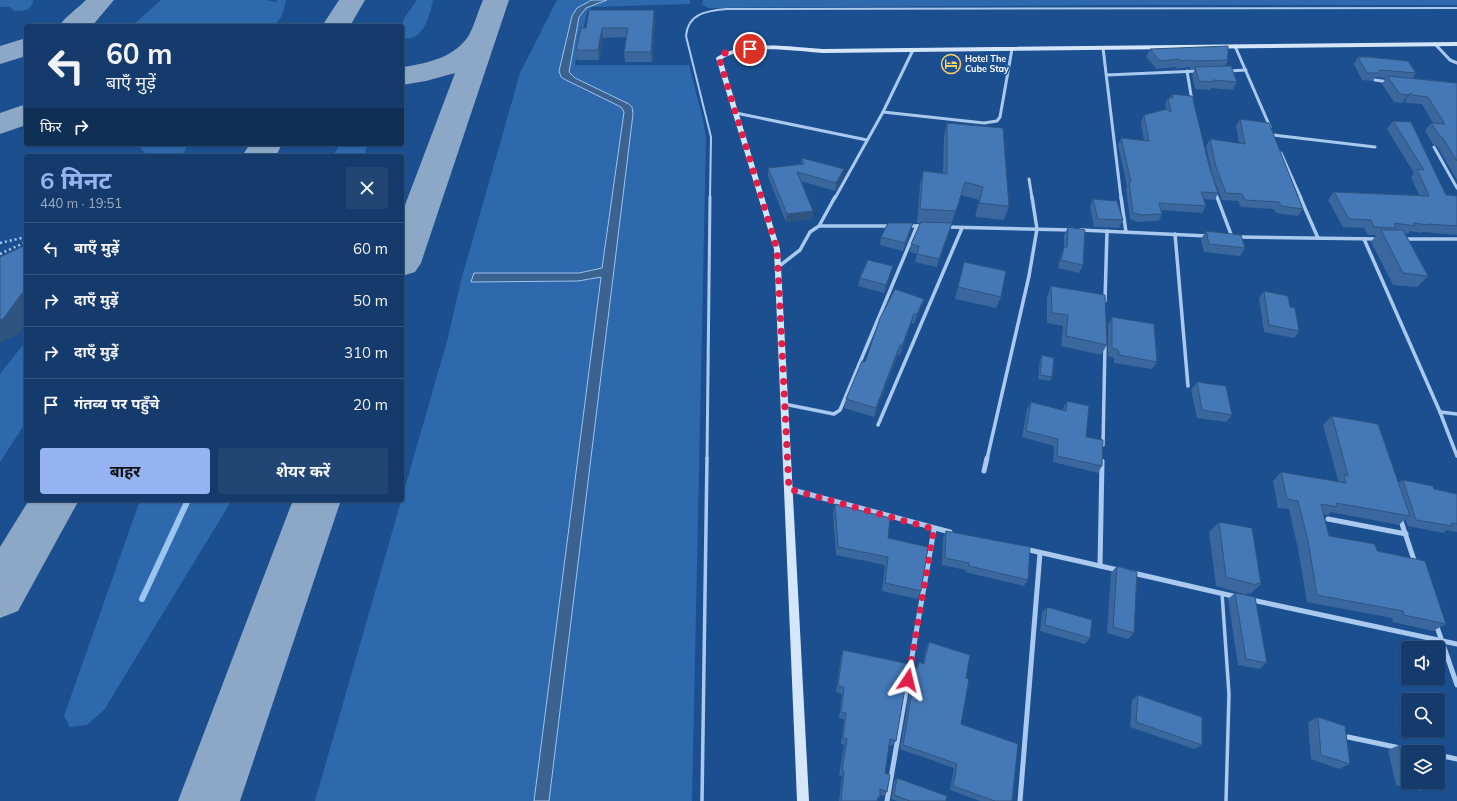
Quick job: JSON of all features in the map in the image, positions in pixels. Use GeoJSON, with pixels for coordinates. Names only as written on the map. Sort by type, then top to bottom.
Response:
{"type":"FeatureCollection","features":[{"type":"Feature","properties":{"kind":"street"},"geometry":{"type":"LineString","coordinates":[[1435,44],[1455,63],[1457,68]]}},
{"type":"Feature","properties":{"kind":"street"},"geometry":{"type":"LineString","coordinates":[[803,801],[777,249],[719,58],[725,53],[735,50],[765,48],[823,51],[1457,44]]}},
{"type":"Feature","properties":{"kind":"street"},"geometry":{"type":"LineString","coordinates":[[1235,46],[1276,142]]}},
{"type":"Feature","properties":{"kind":"street"},"geometry":{"type":"LineString","coordinates":[[1103,48],[1113,140],[1126,232]]}},
{"type":"Feature","properties":{"kind":"street"},"geometry":{"type":"LineString","coordinates":[[883,112],[984,123],[997,121],[1000,117],[1012,49]]}},
{"type":"Feature","properties":{"kind":"street"},"geometry":{"type":"LineString","coordinates":[[778,267],[800,250],[810,232],[819,226],[883,112],[913,50]]}},
{"type":"Feature","properties":{"kind":"street"},"geometry":{"type":"LineString","coordinates":[[1224,71],[1246,70]]}},
{"type":"Feature","properties":{"kind":"street"},"geometry":{"type":"LineString","coordinates":[[1187,71],[1194,106]]}},
{"type":"Feature","properties":{"kind":"street"},"geometry":{"type":"LineString","coordinates":[[1107,75],[1202,71]]}},
{"type":"Feature","properties":{"kind":"street"},"geometry":{"type":"LineString","coordinates":[[1375,80],[1390,82]]}},
{"type":"Feature","properties":{"kind":"street"},"geometry":{"type":"LineString","coordinates":[[736,113],[867,140]]}},
{"type":"Feature","properties":{"kind":"street"},"geometry":{"type":"LineString","coordinates":[[1273,135],[1374,147]]}},
{"type":"Feature","properties":{"kind":"street"},"geometry":{"type":"LineString","coordinates":[[1434,147],[1457,188]]}},
{"type":"Feature","properties":{"kind":"street"},"geometry":{"type":"LineString","coordinates":[[1279,149],[1318,238]]}},
{"type":"Feature","properties":{"kind":"street"},"geometry":{"type":"LineString","coordinates":[[984,471],[1029,276],[1037,229],[1029,179]]}},
{"type":"Feature","properties":{"kind":"street"},"geometry":{"type":"LineString","coordinates":[[1214,189],[1232,237]]}},
{"type":"Feature","properties":{"kind":"street"},"geometry":{"type":"LineString","coordinates":[[819,226],[894,226]]}},
{"type":"Feature","properties":{"kind":"street"},"geometry":{"type":"LineString","coordinates":[[902,226],[925,226]]}},
{"type":"Feature","properties":{"kind":"street"},"geometry":{"type":"LineString","coordinates":[[784,404],[834,414],[840,410],[917,226]]}},
{"type":"Feature","properties":{"kind":"street"},"geometry":{"type":"LineString","coordinates":[[940,227],[1107,231],[1210,236]]}},
{"type":"Feature","properties":{"kind":"street"},"geometry":{"type":"LineString","coordinates":[[878,425],[962,228]]}},
{"type":"Feature","properties":{"kind":"street"},"geometry":{"type":"LineString","coordinates":[[1105,303],[1107,231]]}},
{"type":"Feature","properties":{"kind":"street"},"geometry":{"type":"LineString","coordinates":[[1175,234],[1188,386]]}},
{"type":"Feature","properties":{"kind":"street"},"geometry":{"type":"LineString","coordinates":[[1225,237],[1384,239]]}},
{"type":"Feature","properties":{"kind":"street"},"geometry":{"type":"LineString","coordinates":[[1364,239],[1440,412],[1457,456]]}},
{"type":"Feature","properties":{"kind":"street"},"geometry":{"type":"LineString","coordinates":[[1398,239],[1457,239]]}},
{"type":"Feature","properties":{"kind":"street"},"geometry":{"type":"LineString","coordinates":[[1102,446],[1105,335]]}},
{"type":"Feature","properties":{"kind":"street"},"geometry":{"type":"LineString","coordinates":[[1440,412],[1457,414]]}},
{"type":"Feature","properties":{"kind":"street"},"geometry":{"type":"LineString","coordinates":[[1100,566],[1102,454]]}},
{"type":"Feature","properties":{"kind":"street"},"geometry":{"type":"LineString","coordinates":[[789,489],[957,534]]}},
{"type":"Feature","properties":{"kind":"street"},"geometry":{"type":"LineString","coordinates":[[1398,513],[1418,572]]}},
{"type":"Feature","properties":{"kind":"street"},"geometry":{"type":"LineString","coordinates":[[1328,519],[1406,534]]}},
{"type":"Feature","properties":{"kind":"street"},"geometry":{"type":"LineString","coordinates":[[887,801],[934,529]]}},
{"type":"Feature","properties":{"kind":"street"},"geometry":{"type":"LineString","coordinates":[[1018,548],[1123,571]]}},
{"type":"Feature","properties":{"kind":"street"},"geometry":{"type":"LineString","coordinates":[[1020,801],[1040,553]]}},
{"type":"Feature","properties":{"kind":"street"},"geometry":{"type":"LineString","coordinates":[[1131,573],[1457,644]]}},
{"type":"Feature","properties":{"kind":"street"},"geometry":{"type":"LineString","coordinates":[[1434,618],[1457,685]]}},
{"type":"Feature","properties":{"kind":"street"},"geometry":{"type":"LineString","coordinates":[[1348,737],[1401,748]]}},
{"type":"Feature","properties":{"kind":"street"},"geometry":{"type":"LineString","coordinates":[[1445,756],[1457,759]]}},
{"type":"Feature","properties":{"kind":"lane"},"geometry":{"type":"LineString","coordinates":[[702,801],[711,137],[686,36],[686,29],[691,19],[706,12],[726,9],[1457,8]]}},
{"type":"Feature","properties":{"kind":"lane"},"geometry":{"type":"LineString","coordinates":[[1222,593],[1229,694],[1226,801]]}},
{"type":"Feature","properties":{"kind":"path"},"geometry":{"type":"LineString","coordinates":[[0,243],[24,237]]}},
{"type":"Feature","properties":{"kind":"path"},"geometry":{"type":"LineString","coordinates":[[0,254],[24,243]]}},
{"type":"Feature","properties":{"kind":"shaded area"},"geometry":{"type":"Polygon","coordinates":[[[0,0],[33,0],[31,6],[26,10],[14,11],[10,7],[0,7],[0,0]]]}},
{"type":"Feature","properties":{"kind":"shaded area"},"geometry":{"type":"Polygon","coordinates":[[[161,0],[266,0],[276,2],[277,0],[286,0],[282,14],[276,24],[134,24],[161,0]]]}},
{"type":"Feature","properties":{"kind":"shaded area"},"geometry":{"type":"Polygon","coordinates":[[[417,0],[433,0],[430,13],[424,26],[415,36],[404,38],[404,24],[402,24],[417,0]]]}},
{"type":"Feature","properties":{"kind":"shaded area"},"geometry":{"type":"Polygon","coordinates":[[[557,0],[690,0],[690,4],[592,7],[587,12],[575,65],[689,65],[704,124],[706,138],[692,801],[315,801],[401,502],[404,502],[404,491],[447,341],[462,277],[520,73],[557,0]]]}},
{"type":"Feature","properties":{"kind":"shaded area"},"geometry":{"type":"Polygon","coordinates":[[[592,0],[607,0],[586,8],[579,17],[569,72],[575,78],[629,104],[632,107],[633,114],[549,801],[534,801],[601,277],[578,281],[471,282],[474,273],[579,273],[602,268],[624,112],[621,107],[561,77],[559,71],[572,16],[577,8],[592,0]]]}},
{"type":"Feature","properties":{"kind":"shaded area"},"geometry":{"type":"Polygon","coordinates":[[[703,0],[1457,0],[1457,5],[1127,5],[708,8],[702,4],[703,0]]]}},
{"type":"Feature","properties":{"kind":"shaded area"},"geometry":{"type":"Polygon","coordinates":[[[139,146],[187,146],[183,154],[146,154],[139,146]]]}},
{"type":"Feature","properties":{"kind":"shaded area"},"geometry":{"type":"Polygon","coordinates":[[[340,146],[367,146],[365,154],[334,154],[340,146]]]}},
{"type":"Feature","properties":{"kind":"shaded area"},"geometry":{"type":"Polygon","coordinates":[[[24,344],[24,425],[0,462],[0,374],[24,344]]]}},
{"type":"Feature","properties":{"kind":"shaded area"},"geometry":{"type":"Polygon","coordinates":[[[139,502],[231,502],[104,710],[87,725],[70,727],[64,716],[139,502]]]}},
{"type":"Feature","properties":{"kind":"building"},"geometry":{"type":"Polygon","coordinates":[[[589,10],[654,10],[651,52],[624,52],[628,28],[602,28],[598,50],[576,50],[581,28],[586,28],[589,10]]]}},
{"type":"Feature","properties":{"kind":"building"},"geometry":{"type":"Polygon","coordinates":[[[1228,46],[1228,60],[1181,61],[1179,59],[1160,61],[1150,49],[1228,46]]]}},
{"type":"Feature","properties":{"kind":"building"},"geometry":{"type":"Polygon","coordinates":[[[1358,57],[1408,61],[1416,73],[1380,70],[1377,73],[1367,73],[1358,57]]]}},
{"type":"Feature","properties":{"kind":"building"},"geometry":{"type":"Polygon","coordinates":[[[1231,66],[1237,82],[1213,80],[1214,82],[1199,81],[1195,67],[1231,66]]]}},
{"type":"Feature","properties":{"kind":"building"},"geometry":{"type":"Polygon","coordinates":[[[1387,76],[1457,83],[1457,161],[1443,138],[1431,123],[1445,124],[1428,97],[1412,95],[1411,93],[1408,95],[1400,94],[1387,76]]]}},
{"type":"Feature","properties":{"kind":"building"},"geometry":{"type":"Polygon","coordinates":[[[1172,94],[1192,96],[1210,169],[1218,193],[1201,192],[1206,206],[1159,203],[1162,214],[1142,215],[1133,213],[1129,182],[1131,182],[1121,138],[1149,141],[1144,115],[1167,109],[1171,112],[1168,98],[1173,98],[1172,94]]]}},
{"type":"Feature","properties":{"kind":"building"},"geometry":{"type":"Polygon","coordinates":[[[1240,119],[1269,123],[1303,209],[1281,206],[1279,202],[1245,200],[1242,194],[1226,193],[1216,167],[1210,139],[1245,144],[1240,119]]]}},
{"type":"Feature","properties":{"kind":"building"},"geometry":{"type":"Polygon","coordinates":[[[1393,121],[1411,122],[1446,195],[1457,196],[1457,226],[1413,223],[1415,226],[1394,223],[1396,228],[1374,227],[1371,220],[1349,219],[1334,192],[1429,196],[1417,169],[1424,170],[1393,121]]]}},
{"type":"Feature","properties":{"kind":"building"},"geometry":{"type":"Polygon","coordinates":[[[947,123],[1003,128],[1009,206],[979,203],[983,187],[965,182],[956,211],[920,209],[923,171],[947,174],[947,123]]]}},
{"type":"Feature","properties":{"kind":"building"},"geometry":{"type":"Polygon","coordinates":[[[802,158],[844,169],[836,183],[797,172],[813,211],[787,214],[768,168],[804,164],[802,158]]]}},
{"type":"Feature","properties":{"kind":"building"},"geometry":{"type":"Polygon","coordinates":[[[1093,199],[1117,201],[1123,220],[1098,219],[1093,199]]]}},
{"type":"Feature","properties":{"kind":"building"},"geometry":{"type":"Polygon","coordinates":[[[921,222],[952,223],[939,259],[917,254],[919,246],[911,244],[921,222]]]}},
{"type":"Feature","properties":{"kind":"building"},"geometry":{"type":"Polygon","coordinates":[[[888,223],[913,223],[905,243],[881,237],[888,223]]]}},
{"type":"Feature","properties":{"kind":"building"},"geometry":{"type":"Polygon","coordinates":[[[1068,227],[1085,230],[1083,265],[1061,260],[1064,247],[1067,247],[1068,227]]]}},
{"type":"Feature","properties":{"kind":"building"},"geometry":{"type":"Polygon","coordinates":[[[1381,230],[1403,230],[1428,276],[1403,273],[1381,230]]]}},
{"type":"Feature","properties":{"kind":"building"},"geometry":{"type":"Polygon","coordinates":[[[1206,231],[1241,235],[1245,248],[1209,244],[1206,231]]]}},
{"type":"Feature","properties":{"kind":"building"},"geometry":{"type":"Polygon","coordinates":[[[24,246],[24,291],[3,319],[0,320],[0,257],[24,246]]]}},
{"type":"Feature","properties":{"kind":"building"},"geometry":{"type":"Polygon","coordinates":[[[868,260],[893,266],[886,285],[860,278],[868,260]]]}},
{"type":"Feature","properties":{"kind":"building"},"geometry":{"type":"Polygon","coordinates":[[[964,262],[1006,271],[1001,297],[958,287],[964,262]]]}},
{"type":"Feature","properties":{"kind":"building"},"geometry":{"type":"Polygon","coordinates":[[[1051,286],[1105,295],[1107,345],[1066,336],[1068,315],[1052,313],[1051,286]]]}},
{"type":"Feature","properties":{"kind":"building"},"geometry":{"type":"Polygon","coordinates":[[[895,289],[924,299],[917,314],[914,314],[902,346],[900,345],[876,408],[846,399],[862,361],[865,362],[880,318],[895,289]]]}},
{"type":"Feature","properties":{"kind":"building"},"geometry":{"type":"Polygon","coordinates":[[[1264,291],[1288,296],[1290,307],[1295,308],[1299,331],[1269,325],[1264,291]]]}},
{"type":"Feature","properties":{"kind":"building"},"geometry":{"type":"Polygon","coordinates":[[[1112,317],[1154,324],[1157,362],[1119,355],[1118,350],[1112,348],[1112,317]]]}},
{"type":"Feature","properties":{"kind":"building"},"geometry":{"type":"Polygon","coordinates":[[[1042,355],[1054,358],[1052,377],[1040,375],[1042,355]]]}},
{"type":"Feature","properties":{"kind":"building"},"geometry":{"type":"Polygon","coordinates":[[[1197,382],[1226,386],[1232,415],[1202,410],[1197,382]]]}},
{"type":"Feature","properties":{"kind":"building"},"geometry":{"type":"Polygon","coordinates":[[[1067,401],[1089,406],[1086,437],[1103,440],[1102,466],[1057,456],[1058,439],[1026,431],[1031,402],[1066,411],[1067,401]]]}},
{"type":"Feature","properties":{"kind":"building"},"geometry":{"type":"Polygon","coordinates":[[[1332,416],[1378,424],[1410,516],[1336,503],[1337,507],[1321,504],[1329,536],[1375,544],[1377,551],[1425,561],[1446,624],[1404,615],[1403,611],[1317,595],[1308,541],[1298,501],[1287,499],[1281,472],[1346,483],[1344,475],[1348,476],[1332,416]]]}},
{"type":"Feature","properties":{"kind":"building"},"geometry":{"type":"Polygon","coordinates":[[[1403,480],[1433,486],[1434,489],[1457,494],[1457,524],[1451,523],[1453,526],[1416,520],[1403,480]]]}},
{"type":"Feature","properties":{"kind":"building"},"geometry":{"type":"Polygon","coordinates":[[[835,504],[890,518],[888,538],[928,547],[921,591],[885,583],[888,557],[838,547],[835,504]]]}},
{"type":"Feature","properties":{"kind":"building"},"geometry":{"type":"Polygon","coordinates":[[[1219,522],[1252,528],[1261,584],[1257,583],[1257,585],[1226,577],[1219,522]]]}},
{"type":"Feature","properties":{"kind":"building"},"geometry":{"type":"Polygon","coordinates":[[[946,531],[1030,547],[1028,580],[969,566],[969,563],[945,558],[946,531]]]}},
{"type":"Feature","properties":{"kind":"building"},"geometry":{"type":"Polygon","coordinates":[[[1117,566],[1137,572],[1134,633],[1113,627],[1117,566]]]}},
{"type":"Feature","properties":{"kind":"building"},"geometry":{"type":"Polygon","coordinates":[[[1235,593],[1255,597],[1267,663],[1246,659],[1235,593]]]}},
{"type":"Feature","properties":{"kind":"building"},"geometry":{"type":"Polygon","coordinates":[[[1047,607],[1092,620],[1090,638],[1045,625],[1047,607]]]}},
{"type":"Feature","properties":{"kind":"building"},"geometry":{"type":"Polygon","coordinates":[[[929,642],[970,655],[966,678],[969,679],[961,724],[1018,744],[1012,801],[995,801],[953,786],[957,764],[903,745],[916,667],[918,667],[919,662],[924,664],[929,642]]]}},
{"type":"Feature","properties":{"kind":"building"},"geometry":{"type":"Polygon","coordinates":[[[843,650],[909,664],[896,741],[890,739],[885,773],[890,775],[887,792],[880,789],[880,797],[878,797],[877,801],[841,801],[844,771],[842,770],[847,739],[843,738],[846,713],[841,712],[844,687],[838,686],[843,650]]]}},
{"type":"Feature","properties":{"kind":"building"},"geometry":{"type":"Polygon","coordinates":[[[1138,695],[1202,717],[1202,745],[1136,722],[1138,695]]]}},
{"type":"Feature","properties":{"kind":"building"},"geometry":{"type":"Polygon","coordinates":[[[1318,717],[1345,726],[1350,764],[1321,755],[1318,717]]]}},
{"type":"Feature","properties":{"kind":"building"},"geometry":{"type":"Polygon","coordinates":[[[897,778],[947,796],[946,801],[910,801],[894,795],[897,778]]]}},
{"type":"Feature","properties":{"kind":"waterway"},"geometry":{"type":"LineString","coordinates":[[142,599],[187,502]]}},
{"type":"Feature","properties":{"kind":"taxiway"},"geometry":{"type":"LineString","coordinates":[[76,24],[82,20],[101,0]]}},
{"type":"Feature","properties":{"kind":"taxiway"},"geometry":{"type":"LineString","coordinates":[[337,24],[352,0]]}},
{"type":"Feature","properties":{"kind":"taxiway"},"geometry":{"type":"LineString","coordinates":[[404,257],[496,0]]}},
{"type":"Feature","properties":{"kind":"taxiway"},"geometry":{"type":"LineString","coordinates":[[404,76],[414,75],[437,69],[458,60],[476,46],[483,36]]}},
{"type":"Feature","properties":{"kind":"taxiway"},"geometry":{"type":"LineString","coordinates":[[0,55],[24,48]]}},
{"type":"Feature","properties":{"kind":"taxiway"},"geometry":{"type":"LineString","coordinates":[[0,124],[24,115]]}},
{"type":"Feature","properties":{"kind":"taxiway"},"geometry":{"type":"LineString","coordinates":[[260,154],[265,146]]}},
{"type":"Feature","properties":{"kind":"taxiway"},"geometry":{"type":"LineString","coordinates":[[0,594],[54,502]]}},
{"type":"Feature","properties":{"kind":"taxiway"},"geometry":{"type":"LineString","coordinates":[[209,801],[316,502]]}},
{"type":"Feature","properties":{"kind":"place","name":"Hotel The Cube Stay"},"geometry":{"type":"Point","coordinates":[951,64]}},
{"type":"Feature","properties":{"kind":"route"},"geometry":{"type":"LineString","coordinates":[[750,49],[735,50],[725,53],[719,58],[777,249],[789,489],[934,529],[908,680]]}}]}
